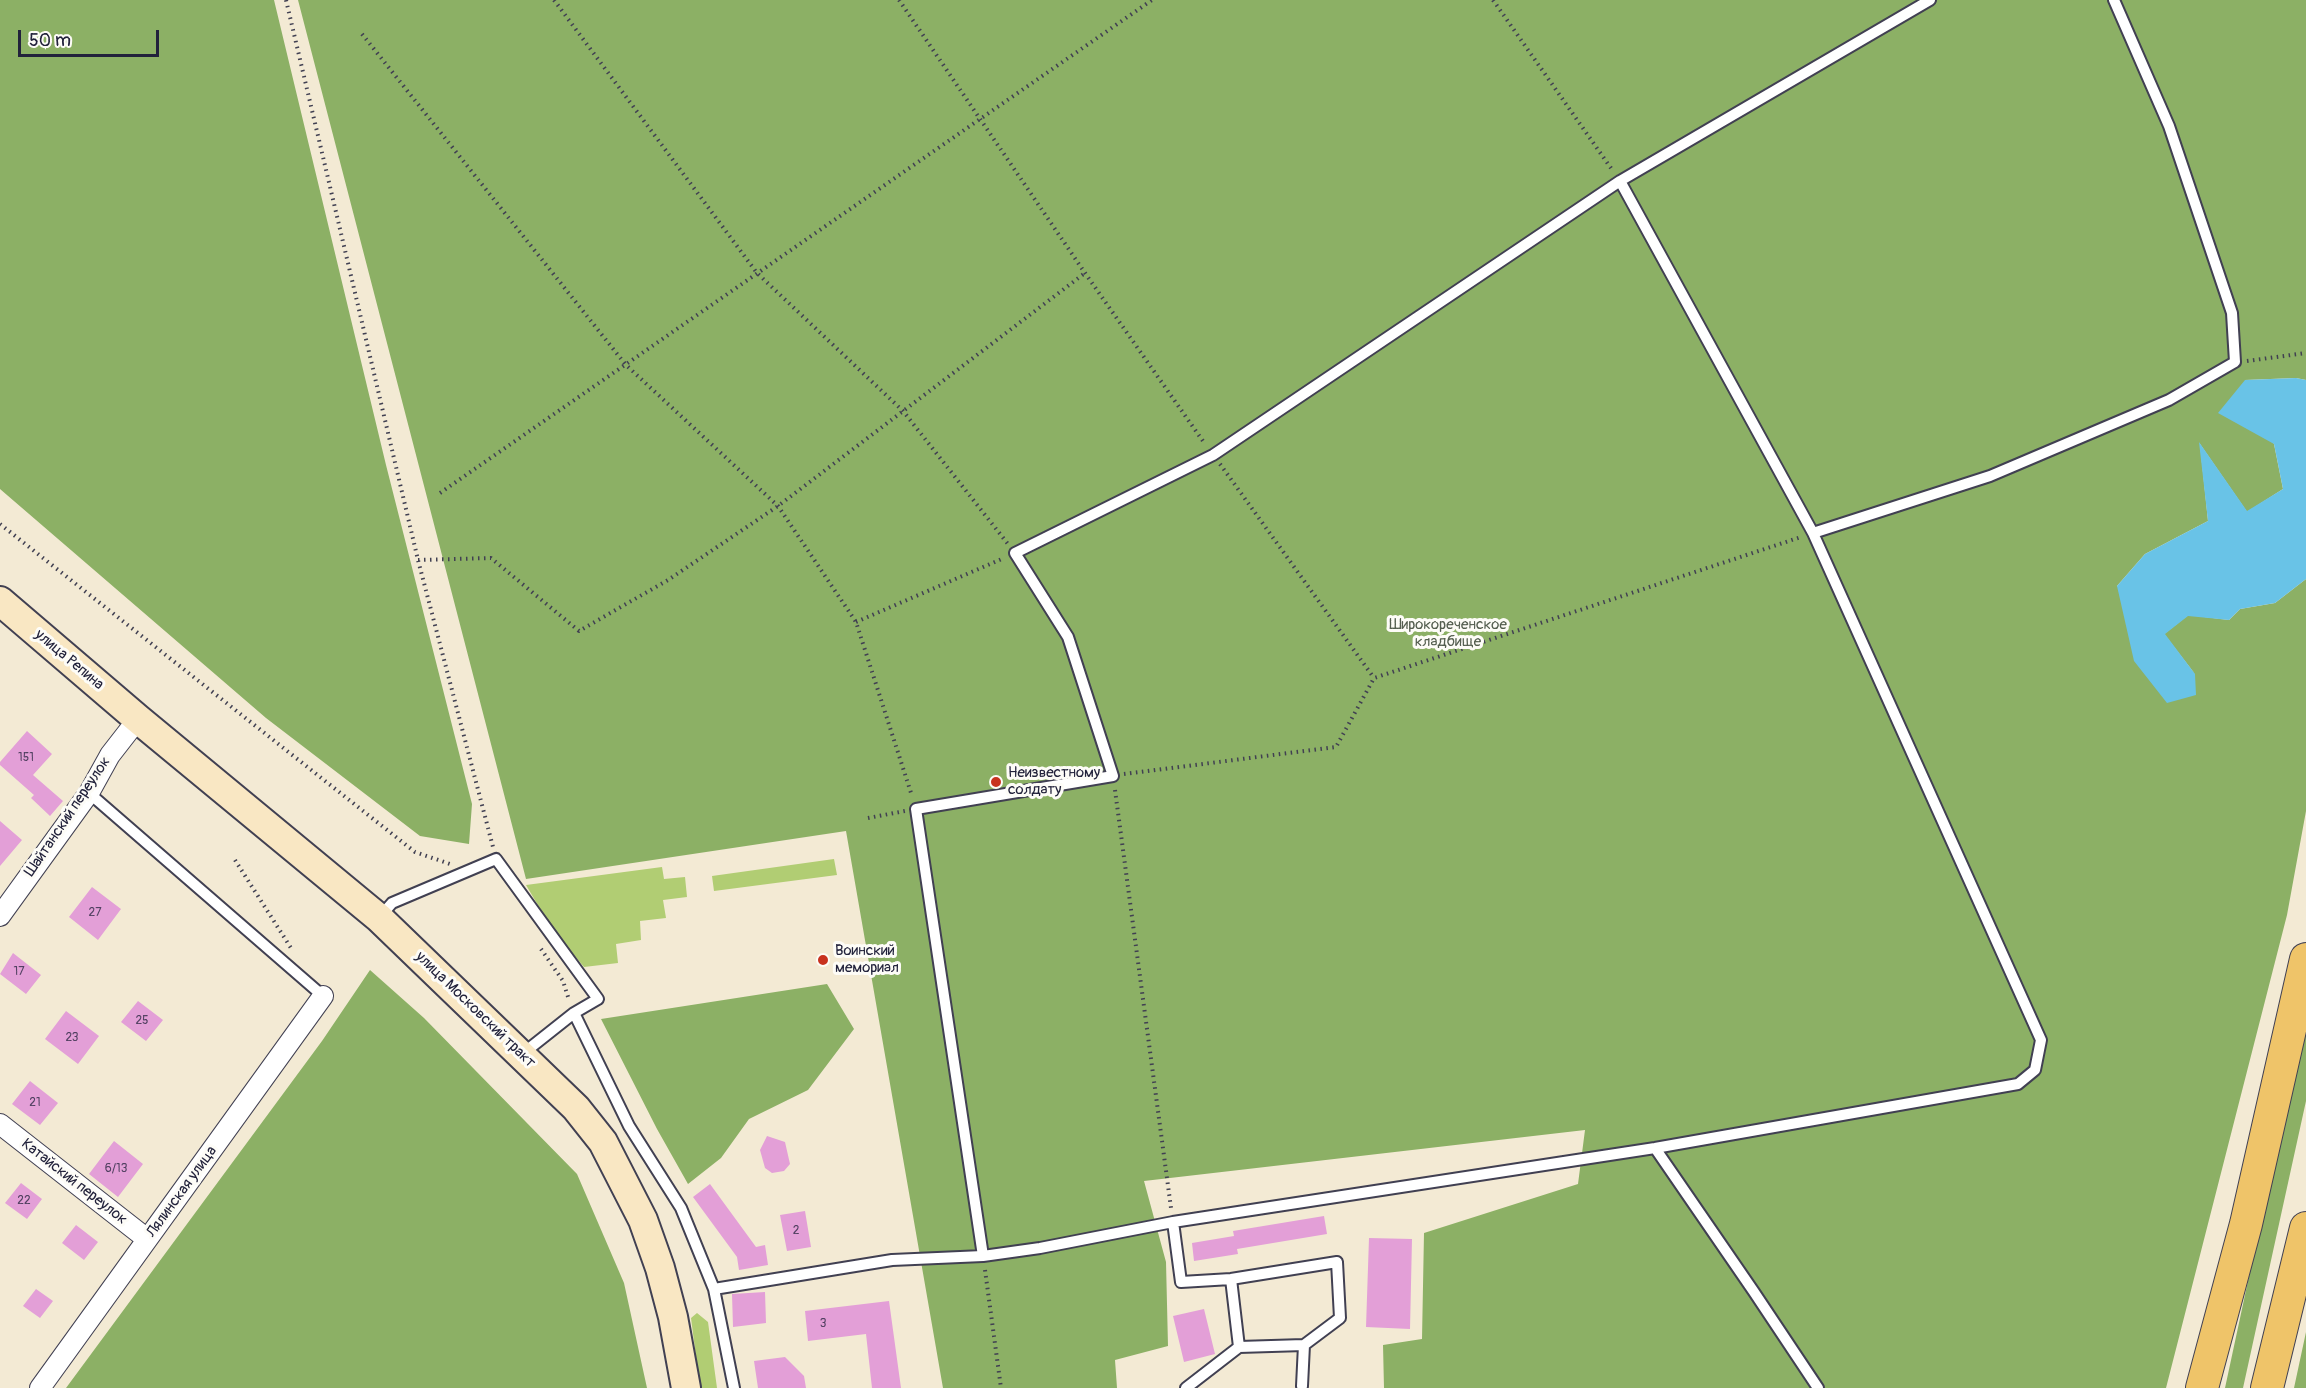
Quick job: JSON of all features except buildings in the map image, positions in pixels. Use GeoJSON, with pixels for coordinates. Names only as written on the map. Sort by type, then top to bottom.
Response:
{"type":"FeatureCollection","features":[{"type":"Feature","properties":{"kind":"main road","name":"улица Репина"},"geometry":{"type":"LineString","coordinates":[[0,601],[138,719]]}},
{"type":"Feature","properties":{"kind":"main road","name":"улица Московский тракт"},"geometry":{"type":"LineString","coordinates":[[138,719],[380,918],[576,1108],[603,1142],[643,1220],[660,1268],[673,1317],[686,1388]]}},
{"type":"Feature","properties":{"kind":"main road"},"geometry":{"type":"LineString","coordinates":[[2202,1388],[2246,1224],[2306,959]]}},
{"type":"Feature","properties":{"kind":"main road"},"geometry":{"type":"LineString","coordinates":[[2267,1388],[2306,1228]]}},
{"type":"Feature","properties":{"kind":"street","name":"Шайтанский переулок"},"geometry":{"type":"LineString","coordinates":[[0,916],[88,792],[110,755],[138,719]]}},
{"type":"Feature","properties":{"kind":"street","name":"Лялинская улица"},"geometry":{"type":"LineString","coordinates":[[40,1388],[323,996]]}},
{"type":"Feature","properties":{"kind":"street","name":"Катайский переулок"},"geometry":{"type":"LineString","coordinates":[[0,1124],[147,1239]]}},
{"type":"Feature","properties":{"kind":"lane"},"geometry":{"type":"LineString","coordinates":[[983,1256],[916,809],[1113,776],[1068,637],[1015,553],[1213,455],[1620,181],[1930,0]]}},
{"type":"Feature","properties":{"kind":"lane"},"geometry":{"type":"LineString","coordinates":[[1813,533],[1990,476],[2169,400],[2235,362],[2232,313],[2169,126],[2114,0]]}},
{"type":"Feature","properties":{"kind":"lane"},"geometry":{"type":"LineString","coordinates":[[714,1289],[892,1260],[983,1256],[1040,1248],[1173,1222],[1655,1148],[2018,1084],[2035,1070],[2041,1040],[1813,533],[1620,181]]}},
{"type":"Feature","properties":{"kind":"lane"},"geometry":{"type":"LineString","coordinates":[[88,792],[323,996]]}},
{"type":"Feature","properties":{"kind":"lane"},"geometry":{"type":"LineString","coordinates":[[380,918],[392,903],[496,859],[598,999],[574,1013],[521,1056]]}},
{"type":"Feature","properties":{"kind":"lane"},"geometry":{"type":"LineString","coordinates":[[574,1013],[629,1126],[681,1208],[714,1289],[734,1388]]}},
{"type":"Feature","properties":{"kind":"lane"},"geometry":{"type":"LineString","coordinates":[[1655,1148],[1818,1388]]}},
{"type":"Feature","properties":{"kind":"lane"},"geometry":{"type":"LineString","coordinates":[[1173,1222],[1181,1282],[1231,1279],[1337,1262],[1340,1318],[1304,1345],[1239,1347],[1186,1388]]}},
{"type":"Feature","properties":{"kind":"lane"},"geometry":{"type":"LineString","coordinates":[[1231,1279],[1239,1347]]}},
{"type":"Feature","properties":{"kind":"lane"},"geometry":{"type":"LineString","coordinates":[[1302,1386],[1304,1345]]}},
{"type":"Feature","properties":{"kind":"path"},"geometry":{"type":"LineString","coordinates":[[286,0],[418,560],[496,859]]}},
{"type":"Feature","properties":{"kind":"path"},"geometry":{"type":"LineString","coordinates":[[555,0],[757,273],[903,411],[1015,553],[856,622]]}},
{"type":"Feature","properties":{"kind":"path"},"geometry":{"type":"LineString","coordinates":[[898,0],[1085,273],[1374,678]]}},
{"type":"Feature","properties":{"kind":"path"},"geometry":{"type":"LineString","coordinates":[[440,493],[1152,0]]}},
{"type":"Feature","properties":{"kind":"path"},"geometry":{"type":"LineString","coordinates":[[1493,0],[1620,181]]}},
{"type":"Feature","properties":{"kind":"path"},"geometry":{"type":"LineString","coordinates":[[362,34],[626,365],[778,506],[856,622],[916,809],[868,818]]}},
{"type":"Feature","properties":{"kind":"path"},"geometry":{"type":"LineString","coordinates":[[418,560],[491,558],[579,631],[668,580],[778,506],[1085,273]]}},
{"type":"Feature","properties":{"kind":"path"},"geometry":{"type":"LineString","coordinates":[[2235,362],[2306,353]]}},
{"type":"Feature","properties":{"kind":"path"},"geometry":{"type":"LineString","coordinates":[[0,524],[415,852],[471,871]]}},
{"type":"Feature","properties":{"kind":"path"},"geometry":{"type":"LineString","coordinates":[[1173,1222],[1113,776],[1336,747],[1374,678],[1813,533]]}},
{"type":"Feature","properties":{"kind":"path"},"geometry":{"type":"LineString","coordinates":[[235,860],[298,958]]}},
{"type":"Feature","properties":{"kind":"path"},"geometry":{"type":"LineString","coordinates":[[537,943],[563,981],[574,1013]]}},
{"type":"Feature","properties":{"kind":"path"},"geometry":{"type":"LineString","coordinates":[[983,1256],[1001,1388]]}},
{"type":"Feature","properties":{"kind":"green space"},"geometry":{"type":"Polygon","coordinates":[[[0,0],[274,0],[386,465],[472,804],[469,844],[420,836],[266,718],[0,489],[0,0]]]}},
{"type":"Feature","properties":{"kind":"green space","name":"Широкореченское кладбище"},"geometry":{"type":"Polygon","coordinates":[[[298,0],[2306,0],[2306,380],[2296,378],[2245,380],[2274,444],[2283,489],[2247,512],[2200,444],[2208,521],[2145,554],[2117,586],[2195,674],[2164,634],[2188,615],[2229,620],[2240,609],[2275,603],[2306,579],[2306,811],[2287,915],[2166,1388],[1384,1388],[1383,1345],[1422,1339],[1424,1233],[1578,1184],[1585,1130],[1144,1181],[1166,1262],[1168,1346],[1115,1360],[1117,1388],[943,1388],[846,831],[526,879],[298,0]]]}},
{"type":"Feature","properties":{"kind":"green space"},"geometry":{"type":"Polygon","coordinates":[[[834,859],[837,875],[714,891],[712,876],[834,859]]]}},
{"type":"Feature","properties":{"kind":"green space"},"geometry":{"type":"Polygon","coordinates":[[[662,867],[664,879],[685,877],[687,897],[663,900],[666,918],[640,921],[641,940],[616,944],[618,963],[584,967],[552,929],[526,885],[662,867]]]}},
{"type":"Feature","properties":{"kind":"green space"},"geometry":{"type":"Polygon","coordinates":[[[370,970],[424,1018],[577,1174],[624,1283],[647,1388],[66,1388],[322,1041],[370,970]]]}},
{"type":"Feature","properties":{"kind":"green space"},"geometry":{"type":"Polygon","coordinates":[[[827,984],[854,1029],[808,1090],[749,1119],[721,1158],[688,1184],[601,1019],[827,984]]]}},
{"type":"Feature","properties":{"kind":"green space"},"geometry":{"type":"Polygon","coordinates":[[[2306,1011],[2306,1101],[2243,1388],[2225,1388],[2306,1011]]]}},
{"type":"Feature","properties":{"kind":"green space"},"geometry":{"type":"Polygon","coordinates":[[[697,1313],[708,1322],[717,1388],[700,1388],[691,1318],[697,1313]]]}},
{"type":"Feature","properties":{"kind":"green space"},"geometry":{"type":"Polygon","coordinates":[[[2306,1332],[2306,1388],[2294,1388],[2306,1332]]]}},
{"type":"Feature","properties":{"kind":"water"},"geometry":{"type":"Polygon","coordinates":[[[2296,378],[2306,380],[2306,579],[2275,603],[2240,609],[2229,620],[2188,616],[2165,634],[2195,674],[2196,695],[2167,703],[2134,661],[2117,586],[2145,554],[2208,521],[2199,442],[2247,511],[2283,489],[2274,444],[2218,413],[2245,380],[2296,378]]]}},
{"type":"Feature","properties":{"kind":"place","name":"Неизвестному солдату"},"geometry":{"type":"Point","coordinates":[996,782]}},
{"type":"Feature","properties":{"kind":"place","name":"Воинский мемориал"},"geometry":{"type":"Point","coordinates":[823,960]}}]}
